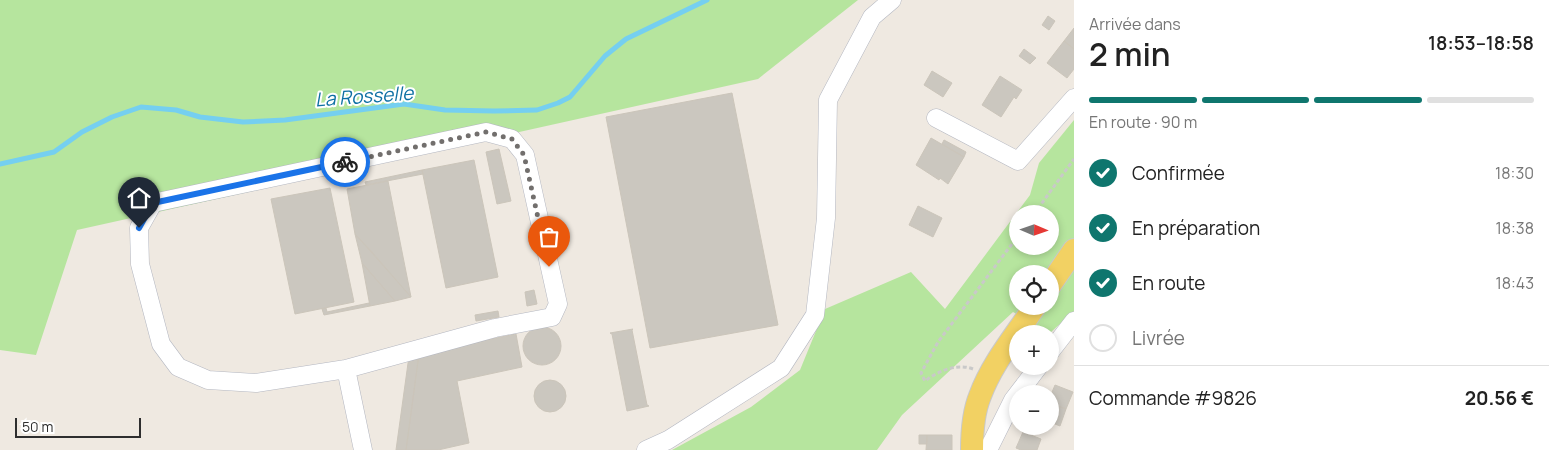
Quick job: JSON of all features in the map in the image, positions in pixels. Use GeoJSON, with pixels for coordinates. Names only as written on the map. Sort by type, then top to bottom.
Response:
{"type":"FeatureCollection","features":[{"type":"Feature","properties":{"kind":"main road"},"geometry":{"type":"LineString","coordinates":[[1059,272],[1074,250]]}},
{"type":"Feature","properties":{"kind":"main road"},"geometry":{"type":"LineString","coordinates":[[972,450],[972,429],[979,397],[995,365],[1030,315]]}},
{"type":"Feature","properties":{"kind":"street"},"geometry":{"type":"LineString","coordinates":[[646,450],[668,440],[781,368],[814,315],[826,218],[828,100],[872,17],[892,0]]}},
{"type":"Feature","properties":{"kind":"street"},"geometry":{"type":"LineString","coordinates":[[936,118],[1018,161],[1074,98]]}},
{"type":"Feature","properties":{"kind":"street"},"geometry":{"type":"LineString","coordinates":[[486,132],[512,139],[524,155],[527,164],[558,304],[552,317],[495,328],[346,369],[256,383],[208,380],[178,367],[161,344],[140,264],[139,228],[153,203],[486,132]]}},
{"type":"Feature","properties":{"kind":"street"},"geometry":{"type":"LineString","coordinates":[[1059,340],[1074,321]]}},
{"type":"Feature","properties":{"kind":"street"},"geometry":{"type":"LineString","coordinates":[[346,369],[363,450]]}},
{"type":"Feature","properties":{"kind":"street"},"geometry":{"type":"LineString","coordinates":[[988,450],[1013,400],[1032,375]]}},
{"type":"Feature","properties":{"kind":"path"},"geometry":{"type":"LineString","coordinates":[[1041,205],[1074,160]]}},
{"type":"Feature","properties":{"kind":"path"},"geometry":{"type":"LineString","coordinates":[[990,376],[965,366],[937,372],[925,381],[922,373],[938,342],[1009,248]]}},
{"type":"Feature","properties":{"kind":"green space"},"geometry":{"type":"Polygon","coordinates":[[[0,0],[858,0],[758,79],[77,230],[36,355],[0,350],[0,0]]]}},
{"type":"Feature","properties":{"kind":"green space"},"geometry":{"type":"Polygon","coordinates":[[[1074,120],[1074,311],[1059,325],[1036,325],[1018,315],[1059,315],[1059,265],[1009,265],[1010,315],[902,415],[877,450],[672,450],[751,407],[800,370],[825,309],[911,272],[945,309],[1009,223],[1009,255],[1059,255],[1059,205],[1023,205],[1030,195],[1039,163],[1074,120]]]}},
{"type":"Feature","properties":{"kind":"building"},"geometry":{"type":"Polygon","coordinates":[[[1048,16],[1055,21],[1049,30],[1042,25],[1048,16]]]}},
{"type":"Feature","properties":{"kind":"building"},"geometry":{"type":"Polygon","coordinates":[[[1074,28],[1074,49],[1064,41],[1074,28]]]}},
{"type":"Feature","properties":{"kind":"building"},"geometry":{"type":"Polygon","coordinates":[[[1064,41],[1074,49],[1074,69],[1067,78],[1047,63],[1064,41]]]}},
{"type":"Feature","properties":{"kind":"building"},"geometry":{"type":"Polygon","coordinates":[[[1024,49],[1036,58],[1030,64],[1019,56],[1024,49]]]}},
{"type":"Feature","properties":{"kind":"building"},"geometry":{"type":"Polygon","coordinates":[[[932,71],[952,83],[943,97],[924,85],[932,71]]]}},
{"type":"Feature","properties":{"kind":"building"},"geometry":{"type":"Polygon","coordinates":[[[1000,76],[1022,90],[1016,99],[1014,97],[1001,117],[982,105],[1000,76]]]}},
{"type":"Feature","properties":{"kind":"building"},"geometry":{"type":"Polygon","coordinates":[[[732,93],[778,325],[650,348],[606,117],[732,93]]]}},
{"type":"Feature","properties":{"kind":"building"},"geometry":{"type":"Polygon","coordinates":[[[931,138],[964,157],[948,184],[916,165],[931,138]]]}},
{"type":"Feature","properties":{"kind":"building"},"geometry":{"type":"Polygon","coordinates":[[[944,140],[966,152],[964,157],[942,144],[944,140]]]}},
{"type":"Feature","properties":{"kind":"building"},"geometry":{"type":"Polygon","coordinates":[[[499,149],[511,201],[497,204],[486,152],[499,149]]]}},
{"type":"Feature","properties":{"kind":"building"},"geometry":{"type":"Polygon","coordinates":[[[474,160],[498,277],[446,288],[422,170],[474,160]]]}},
{"type":"Feature","properties":{"kind":"building"},"geometry":{"type":"Polygon","coordinates":[[[422,170],[423,174],[366,185],[365,182],[422,170]]]}},
{"type":"Feature","properties":{"kind":"building"},"geometry":{"type":"Polygon","coordinates":[[[388,181],[411,297],[355,234],[347,189],[388,181]]]}},
{"type":"Feature","properties":{"kind":"building"},"geometry":{"type":"Polygon","coordinates":[[[330,188],[354,302],[295,314],[271,199],[330,188]]]}},
{"type":"Feature","properties":{"kind":"building"},"geometry":{"type":"Polygon","coordinates":[[[918,206],[942,218],[933,237],[909,225],[918,206]]]}},
{"type":"Feature","properties":{"kind":"building"},"geometry":{"type":"Polygon","coordinates":[[[355,234],[411,297],[395,301],[362,263],[355,234]]]}},
{"type":"Feature","properties":{"kind":"building"},"geometry":{"type":"Polygon","coordinates":[[[362,263],[395,301],[370,306],[362,263]]]}},
{"type":"Feature","properties":{"kind":"building"},"geometry":{"type":"Polygon","coordinates":[[[534,290],[537,304],[527,306],[525,292],[534,290]]]}},
{"type":"Feature","properties":{"kind":"building"},"geometry":{"type":"Polygon","coordinates":[[[369,303],[370,306],[324,315],[322,309],[326,308],[327,312],[369,303]]]}},
{"type":"Feature","properties":{"kind":"building"},"geometry":{"type":"Polygon","coordinates":[[[498,311],[499,317],[476,321],[475,315],[498,311]]]}},
{"type":"Feature","properties":{"kind":"building"},"geometry":{"type":"Polygon","coordinates":[[[542,327],[549,328],[555,333],[560,339],[560,353],[555,359],[549,364],[542,365],[535,364],[529,359],[524,353],[523,346],[524,339],[529,333],[535,328],[542,327]]]}},
{"type":"Feature","properties":{"kind":"building"},"geometry":{"type":"Polygon","coordinates":[[[633,329],[647,405],[649,406],[627,411],[612,334],[610,333],[633,329]]]}},
{"type":"Feature","properties":{"kind":"building"},"geometry":{"type":"Polygon","coordinates":[[[516,334],[522,367],[457,381],[469,443],[438,450],[406,450],[419,354],[516,334]]]}},
{"type":"Feature","properties":{"kind":"building"},"geometry":{"type":"Polygon","coordinates":[[[419,354],[406,450],[396,450],[409,356],[419,354]]]}},
{"type":"Feature","properties":{"kind":"building"},"geometry":{"type":"Polygon","coordinates":[[[550,380],[556,381],[561,385],[565,390],[565,402],[561,407],[556,411],[550,412],[544,411],[539,407],[535,402],[534,396],[535,390],[539,385],[544,381],[550,380]]]}},
{"type":"Feature","properties":{"kind":"building"},"geometry":{"type":"Polygon","coordinates":[[[1059,387],[1073,392],[1066,409],[1059,406],[1059,387]]]}},
{"type":"Feature","properties":{"kind":"building"},"geometry":{"type":"Polygon","coordinates":[[[1059,406],[1066,409],[1059,426],[1059,406]]]}},
{"type":"Feature","properties":{"kind":"building"},"geometry":{"type":"Polygon","coordinates":[[[919,435],[927,435],[927,444],[919,444],[919,435]]]}},
{"type":"Feature","properties":{"kind":"building"},"geometry":{"type":"Polygon","coordinates":[[[927,435],[952,435],[952,450],[926,450],[927,435]]]}},
{"type":"Feature","properties":{"kind":"building"},"geometry":{"type":"Polygon","coordinates":[[[1022,435],[1031,435],[1041,439],[1037,450],[1021,450],[1016,448],[1022,435]]]}},
{"type":"Feature","properties":{"kind":"waterway","name":"La Rosselle"},"geometry":{"type":"LineString","coordinates":[[0,164],[54,152],[82,132],[112,117],[141,107],[176,110],[200,117],[243,122],[285,120],[404,104],[445,110],[537,110],[570,97],[605,56],[626,39],[707,0]]}},
{"type":"Feature","properties":{"kind":"way so far"},"geometry":{"type":"LineString","coordinates":[[345,162],[486,132],[512,139],[524,155],[549,267]]}},
{"type":"Feature","properties":{"kind":"route"},"geometry":{"type":"LineString","coordinates":[[139,228],[153,203],[345,162]]}}]}
